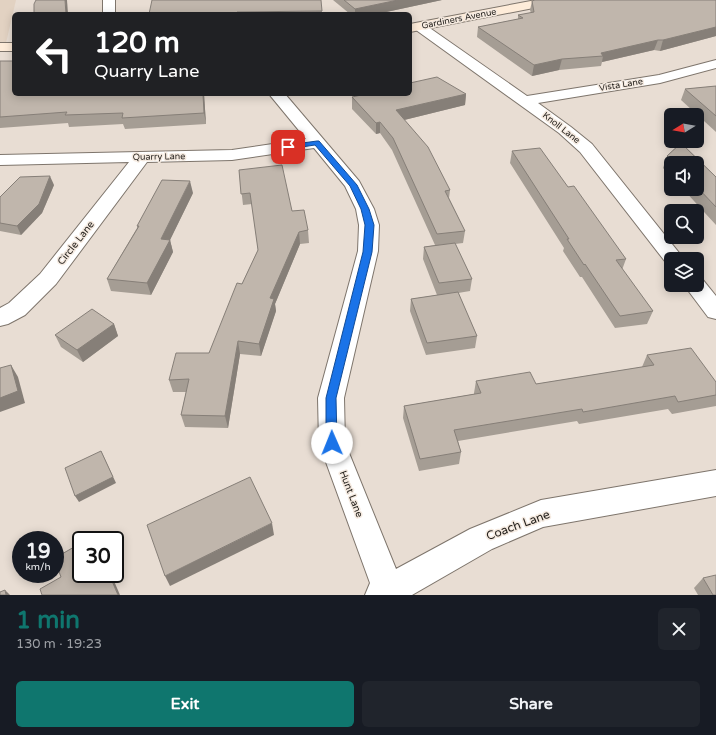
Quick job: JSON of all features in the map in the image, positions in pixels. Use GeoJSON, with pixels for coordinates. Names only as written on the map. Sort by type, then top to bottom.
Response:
{"type":"FeatureCollection","features":[{"type":"Feature","properties":{"kind":"main road","name":"Gardiners Avenue"},"geometry":{"type":"LineString","coordinates":[[415,28],[554,0]]}},
{"type":"Feature","properties":{"kind":"main road"},"geometry":{"type":"LineString","coordinates":[[0,47],[12,47]]}},
{"type":"Feature","properties":{"kind":"street"},"geometry":{"type":"LineString","coordinates":[[109,0],[109,12]]}},
{"type":"Feature","properties":{"kind":"street","name":"Knoll Lane"},"geometry":{"type":"LineString","coordinates":[[415,28],[525,101],[565,130],[586,148],[668,252]]}},
{"type":"Feature","properties":{"kind":"street","name":"Vista Lane"},"geometry":{"type":"LineString","coordinates":[[525,101],[660,79],[716,64]]}},
{"type":"Feature","properties":{"kind":"street","name":"Hunt Lane"},"geometry":{"type":"LineString","coordinates":[[279,96],[353,185],[365,209],[370,225],[368,252],[331,398],[332,443],[384,593]]}},
{"type":"Feature","properties":{"kind":"street","name":"Quarry Lane"},"geometry":{"type":"LineString","coordinates":[[0,160],[232,155],[317,143]]}},
{"type":"Feature","properties":{"kind":"street","name":"Circle Lane"},"geometry":{"type":"LineString","coordinates":[[0,318],[17,309],[48,279],[142,157]]}},
{"type":"Feature","properties":{"kind":"street"},"geometry":{"type":"LineString","coordinates":[[701,292],[716,311]]}},
{"type":"Feature","properties":{"kind":"street","name":"Coach Lane"},"geometry":{"type":"LineString","coordinates":[[384,593],[481,539],[541,514],[716,483]]}},
{"type":"Feature","properties":{"kind":"shaded area"},"geometry":{"type":"Polygon","coordinates":[[[0,0],[16,0],[6,43],[0,43],[0,0]]]}},
{"type":"Feature","properties":{"kind":"building"},"geometry":{"type":"Polygon","coordinates":[[[36,0],[65,0],[66,12],[34,12],[34,4],[36,0]]]}},
{"type":"Feature","properties":{"kind":"building"},"geometry":{"type":"Polygon","coordinates":[[[152,0],[321,0],[322,11],[237,12],[149,12],[152,0]]]}},
{"type":"Feature","properties":{"kind":"building"},"geometry":{"type":"Polygon","coordinates":[[[344,0],[398,0],[355,9],[344,0]]]}},
{"type":"Feature","properties":{"kind":"building"},"geometry":{"type":"Polygon","coordinates":[[[716,0],[716,27],[601,53],[603,56],[562,59],[534,65],[478,27],[523,18],[518,15],[534,12],[532,1],[716,0]]]}},
{"type":"Feature","properties":{"kind":"building"},"geometry":{"type":"Polygon","coordinates":[[[0,61],[12,61],[12,96],[203,96],[204,113],[122,118],[123,113],[65,115],[67,112],[0,117],[0,61]]]}},
{"type":"Feature","properties":{"kind":"building"},"geometry":{"type":"Polygon","coordinates":[[[437,77],[466,94],[396,110],[428,147],[450,190],[445,191],[465,231],[437,234],[393,138],[380,122],[376,123],[352,97],[412,96],[412,83],[437,77]]]}},
{"type":"Feature","properties":{"kind":"building"},"geometry":{"type":"Polygon","coordinates":[[[716,86],[716,116],[685,89],[716,86]]]}},
{"type":"Feature","properties":{"kind":"building"},"geometry":{"type":"Polygon","coordinates":[[[540,148],[568,187],[574,186],[626,259],[616,260],[653,311],[620,316],[585,264],[584,265],[567,239],[569,239],[512,151],[540,148]]]}},
{"type":"Feature","properties":{"kind":"building"},"geometry":{"type":"Polygon","coordinates":[[[676,148],[686,148],[694,156],[667,156],[676,148]]]}},
{"type":"Feature","properties":{"kind":"building"},"geometry":{"type":"Polygon","coordinates":[[[282,165],[292,211],[304,210],[308,230],[299,232],[270,298],[274,299],[259,344],[238,341],[225,416],[181,415],[189,379],[169,380],[176,353],[209,353],[237,283],[242,284],[258,250],[250,193],[241,194],[239,170],[282,165]]]}},
{"type":"Feature","properties":{"kind":"building"},"geometry":{"type":"Polygon","coordinates":[[[704,165],[716,177],[716,207],[704,194],[704,165]]]}},
{"type":"Feature","properties":{"kind":"building"},"geometry":{"type":"Polygon","coordinates":[[[50,176],[39,204],[17,226],[0,223],[0,197],[20,177],[50,176]]]}},
{"type":"Feature","properties":{"kind":"building"},"geometry":{"type":"Polygon","coordinates":[[[162,180],[190,181],[161,239],[170,240],[147,283],[107,279],[139,226],[137,226],[162,180]]]}},
{"type":"Feature","properties":{"kind":"building"},"geometry":{"type":"Polygon","coordinates":[[[455,243],[472,279],[439,283],[424,247],[455,243]]]}},
{"type":"Feature","properties":{"kind":"building"},"geometry":{"type":"Polygon","coordinates":[[[458,292],[477,336],[427,343],[411,299],[458,292]]]}},
{"type":"Feature","properties":{"kind":"building"},"geometry":{"type":"Polygon","coordinates":[[[92,309],[114,324],[77,350],[55,335],[92,309]]]}},
{"type":"Feature","properties":{"kind":"building"},"geometry":{"type":"Polygon","coordinates":[[[691,348],[716,382],[716,395],[678,402],[675,396],[583,412],[582,409],[454,430],[461,452],[420,459],[404,406],[481,393],[476,381],[530,372],[536,384],[654,365],[647,355],[691,348]]]}},
{"type":"Feature","properties":{"kind":"building"},"geometry":{"type":"Polygon","coordinates":[[[11,365],[18,391],[0,398],[0,368],[11,365]]]}},
{"type":"Feature","properties":{"kind":"building"},"geometry":{"type":"Polygon","coordinates":[[[101,451],[113,477],[75,496],[65,468],[101,451]]]}},
{"type":"Feature","properties":{"kind":"building"},"geometry":{"type":"Polygon","coordinates":[[[250,477],[272,523],[165,576],[147,525],[250,477]]]}},
{"type":"Feature","properties":{"kind":"building"},"geometry":{"type":"Polygon","coordinates":[[[72,548],[72,583],[113,583],[118,595],[42,595],[40,589],[50,583],[64,583],[64,553],[72,548]]]}},
{"type":"Feature","properties":{"kind":"building"},"geometry":{"type":"Polygon","coordinates":[[[716,575],[716,595],[713,595],[703,578],[716,575]]]}},
{"type":"Feature","properties":{"kind":"building"},"geometry":{"type":"Polygon","coordinates":[[[5,590],[6,595],[0,595],[0,592],[5,590]]]}},
{"type":"Feature","properties":{"kind":"route"},"geometry":{"type":"LineString","coordinates":[[288,147],[317,143],[353,185],[365,209],[370,225],[368,252],[331,398],[332,443]]}}]}
